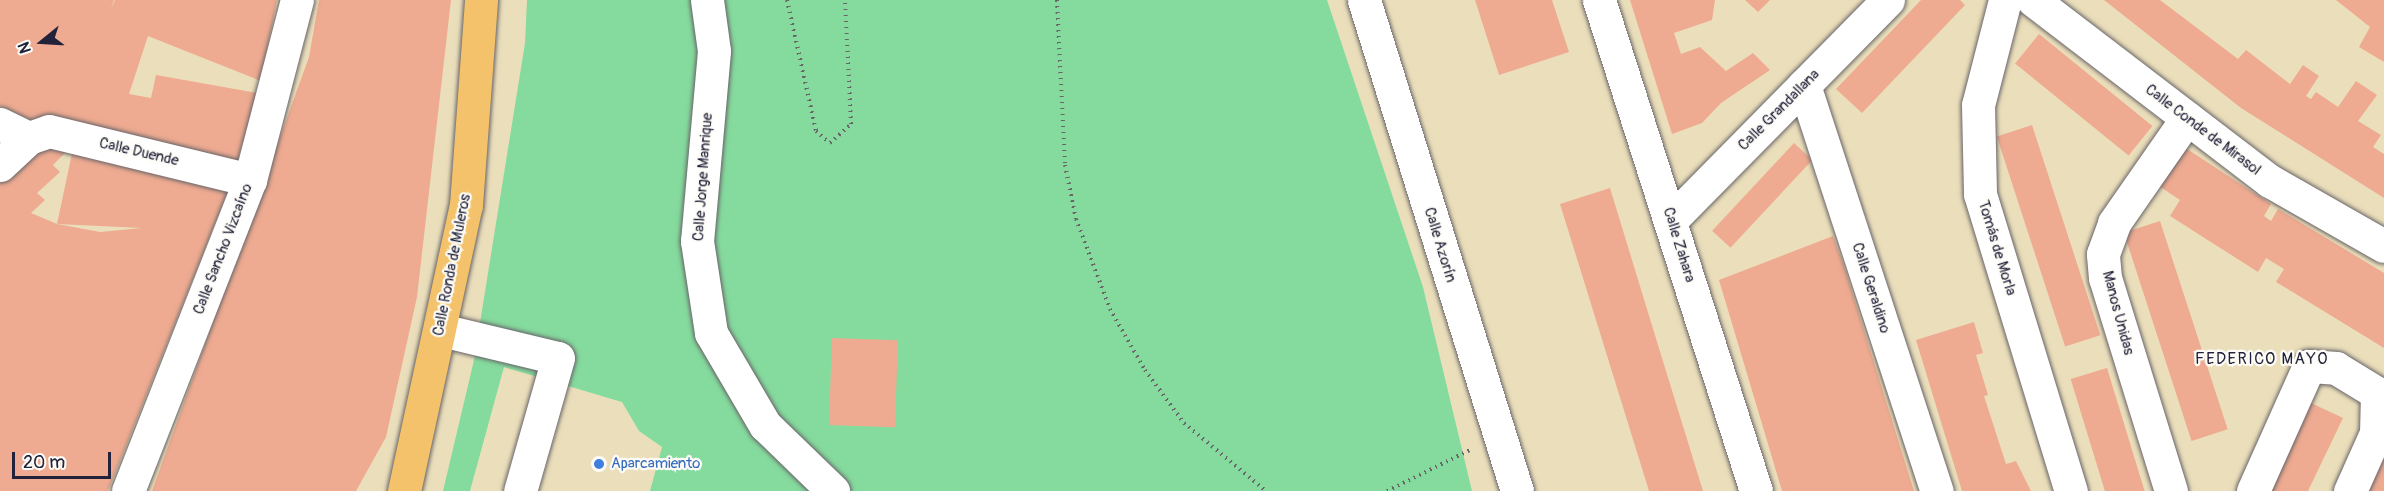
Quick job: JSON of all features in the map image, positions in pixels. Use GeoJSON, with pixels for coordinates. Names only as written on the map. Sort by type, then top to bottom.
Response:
{"type":"FeatureCollection","features":[{"type":"Feature","properties":{"kind":"main road","name":"Calle Ronda de Muleros"},"geometry":{"type":"LineString","coordinates":[[404,491],[441,330],[466,205],[481,0]]}},
{"type":"Feature","properties":{"kind":"street","name":"Calle Sancho Vizcaíno"},"geometry":{"type":"LineString","coordinates":[[128,491],[249,180],[297,0]]}},
{"type":"Feature","properties":{"kind":"street","name":"Calle Jorge Manrique"},"geometry":{"type":"LineString","coordinates":[[707,0],[714,51],[697,241],[711,333],[765,425],[833,491]]}},
{"type":"Feature","properties":{"kind":"street","name":"Calle Azorín"},"geometry":{"type":"LineString","coordinates":[[1364,0],[1517,491]]}},
{"type":"Feature","properties":{"kind":"street","name":"Calle Zahara"},"geometry":{"type":"LineString","coordinates":[[1599,0],[1671,220],[1755,491]]}},
{"type":"Feature","properties":{"kind":"street","name":"Calle Grandallana"},"geometry":{"type":"LineString","coordinates":[[1671,220],[1888,0]]}},
{"type":"Feature","properties":{"kind":"street","name":"Tomás de Morla"},"geometry":{"type":"LineString","coordinates":[[2005,0],[1978,105],[1980,194],[2071,491]]}},
{"type":"Feature","properties":{"kind":"street","name":"Calle Conde de Mirasol"},"geometry":{"type":"LineString","coordinates":[[2032,0],[2270,181],[2384,246]]}},
{"type":"Feature","properties":{"kind":"street","name":"Calle Geraldino"},"geometry":{"type":"LineString","coordinates":[[1804,85],[1937,491]]}},
{"type":"Feature","properties":{"kind":"street","name":"Manos Unidas"},"geometry":{"type":"LineString","coordinates":[[2171,491],[2105,278],[2103,254],[2114,223],[2187,118]]}},
{"type":"Feature","properties":{"kind":"street"},"geometry":{"type":"LineString","coordinates":[[0,123],[29,138],[0,165]]}},
{"type":"Feature","properties":{"kind":"street","name":"Calle Duende"},"geometry":{"type":"LineString","coordinates":[[29,138],[49,131],[249,180]]}},
{"type":"Feature","properties":{"kind":"street"},"geometry":{"type":"LineString","coordinates":[[441,330],[558,358],[520,491]]}},
{"type":"Feature","properties":{"kind":"street"},"geometry":{"type":"LineString","coordinates":[[2253,491],[2309,366],[2336,368],[2377,393],[2376,433],[2350,491]]}},
{"type":"Feature","properties":{"kind":"path"},"geometry":{"type":"LineString","coordinates":[[787,0],[816,131],[830,143],[851,124],[845,0]]}},
{"type":"Feature","properties":{"kind":"path"},"geometry":{"type":"LineString","coordinates":[[1057,0],[1065,165],[1076,219],[1110,309],[1145,370],[1184,423],[1266,491]]}},
{"type":"Feature","properties":{"kind":"path"},"geometry":{"type":"LineString","coordinates":[[1387,491],[1500,435]]}},
{"type":"Feature","properties":{"kind":"green space"},"geometry":{"type":"Polygon","coordinates":[[[527,0],[1327,0],[1423,287],[1472,491],[650,491],[662,447],[639,431],[622,402],[504,367],[470,491],[443,491],[474,360],[525,43],[527,0]]]}},
{"type":"Feature","properties":{"kind":"building"},"geometry":{"type":"Polygon","coordinates":[[[0,0],[114,0],[111,9],[115,0],[277,0],[261,81],[148,36],[129,94],[151,98],[156,75],[257,93],[235,170],[30,120],[0,106],[0,0]]]}},
{"type":"Feature","properties":{"kind":"building"},"geometry":{"type":"Polygon","coordinates":[[[319,0],[451,0],[417,297],[386,437],[356,491],[152,491],[309,57],[319,0]]]}},
{"type":"Feature","properties":{"kind":"building"},"geometry":{"type":"Polygon","coordinates":[[[1475,0],[1552,0],[1569,52],[1499,75],[1475,0]]]}},
{"type":"Feature","properties":{"kind":"building"},"geometry":{"type":"Polygon","coordinates":[[[1630,0],[1715,0],[1712,20],[1674,33],[1681,54],[1700,47],[1726,71],[1753,53],[1770,70],[1721,103],[1702,123],[1672,134],[1630,0]]]}},
{"type":"Feature","properties":{"kind":"building"},"geometry":{"type":"Polygon","coordinates":[[[1745,0],[1770,0],[1758,12],[1745,0]]]}},
{"type":"Feature","properties":{"kind":"building"},"geometry":{"type":"Polygon","coordinates":[[[1921,0],[1960,0],[1965,5],[1862,113],[1836,89],[1921,0]]]}},
{"type":"Feature","properties":{"kind":"building"},"geometry":{"type":"Polygon","coordinates":[[[2104,0],[2160,0],[2238,59],[2246,50],[2290,84],[2303,65],[2319,76],[2306,96],[2311,99],[2316,92],[2338,107],[2356,81],[2377,95],[2358,121],[2381,135],[2373,147],[2384,154],[2384,198],[2241,108],[2104,0]]]}},
{"type":"Feature","properties":{"kind":"building"},"geometry":{"type":"Polygon","coordinates":[[[2336,0],[2384,0],[2384,62],[2359,47],[2370,27],[2336,0]]]}},
{"type":"Feature","properties":{"kind":"building"},"geometry":{"type":"Polygon","coordinates":[[[2039,34],[2152,126],[2129,155],[2015,64],[2039,34]]]}},
{"type":"Feature","properties":{"kind":"building"},"geometry":{"type":"Polygon","coordinates":[[[2032,125],[2100,335],[2065,347],[1997,136],[2032,125]]]}},
{"type":"Feature","properties":{"kind":"building"},"geometry":{"type":"Polygon","coordinates":[[[48,138],[74,144],[232,181],[108,491],[0,491],[0,183],[48,138]],[[74,144],[53,165],[60,172],[37,193],[45,200],[31,213],[57,224],[74,144]],[[57,224],[100,232],[142,228],[57,224]]]}},
{"type":"Feature","properties":{"kind":"building"},"geometry":{"type":"Polygon","coordinates":[[[1794,143],[1812,160],[1730,248],[1712,231],[1794,143]]]}},
{"type":"Feature","properties":{"kind":"building"},"geometry":{"type":"Polygon","coordinates":[[[2184,147],[2271,204],[2264,216],[2271,221],[2278,209],[2384,273],[2384,348],[2276,282],[2284,269],[2266,258],[2258,272],[2170,216],[2180,200],[2159,186],[2184,147]]]}},
{"type":"Feature","properties":{"kind":"building"},"geometry":{"type":"Polygon","coordinates":[[[1610,188],[1703,491],[1649,491],[1560,204],[1610,188]]]}},
{"type":"Feature","properties":{"kind":"building"},"geometry":{"type":"Polygon","coordinates":[[[2160,221],[2228,429],[2192,441],[2124,233],[2160,221]]]}},
{"type":"Feature","properties":{"kind":"building"},"geometry":{"type":"Polygon","coordinates":[[[1833,236],[1914,491],[1782,491],[1719,280],[1833,236]]]}},
{"type":"Feature","properties":{"kind":"building"},"geometry":{"type":"Polygon","coordinates":[[[1974,322],[1983,353],[1976,355],[1988,395],[1984,396],[2006,464],[2016,461],[2031,491],[1962,491],[1916,340],[1974,322]]]}},
{"type":"Feature","properties":{"kind":"building"},"geometry":{"type":"Polygon","coordinates":[[[832,338],[898,340],[895,427],[829,425],[832,338]]]}},
{"type":"Feature","properties":{"kind":"building"},"geometry":{"type":"Polygon","coordinates":[[[2107,368],[2145,491],[2105,491],[2071,379],[2107,368]]]}},
{"type":"Feature","properties":{"kind":"building"},"geometry":{"type":"Polygon","coordinates":[[[2307,401],[2343,418],[2308,491],[2265,491],[2307,401]]]}},
{"type":"Feature","properties":{"kind":"building"},"geometry":{"type":"Polygon","coordinates":[[[2384,455],[2384,491],[2368,491],[2384,455]]]}},
{"type":"Feature","properties":{"kind":"place","name":"Aparcamiento"},"geometry":{"type":"Point","coordinates":[599,464]}},
{"type":"Feature","properties":{"kind":"district","name":"FEDERICO MAYO"},"geometry":{"type":"Point","coordinates":[2262,359]}}]}
